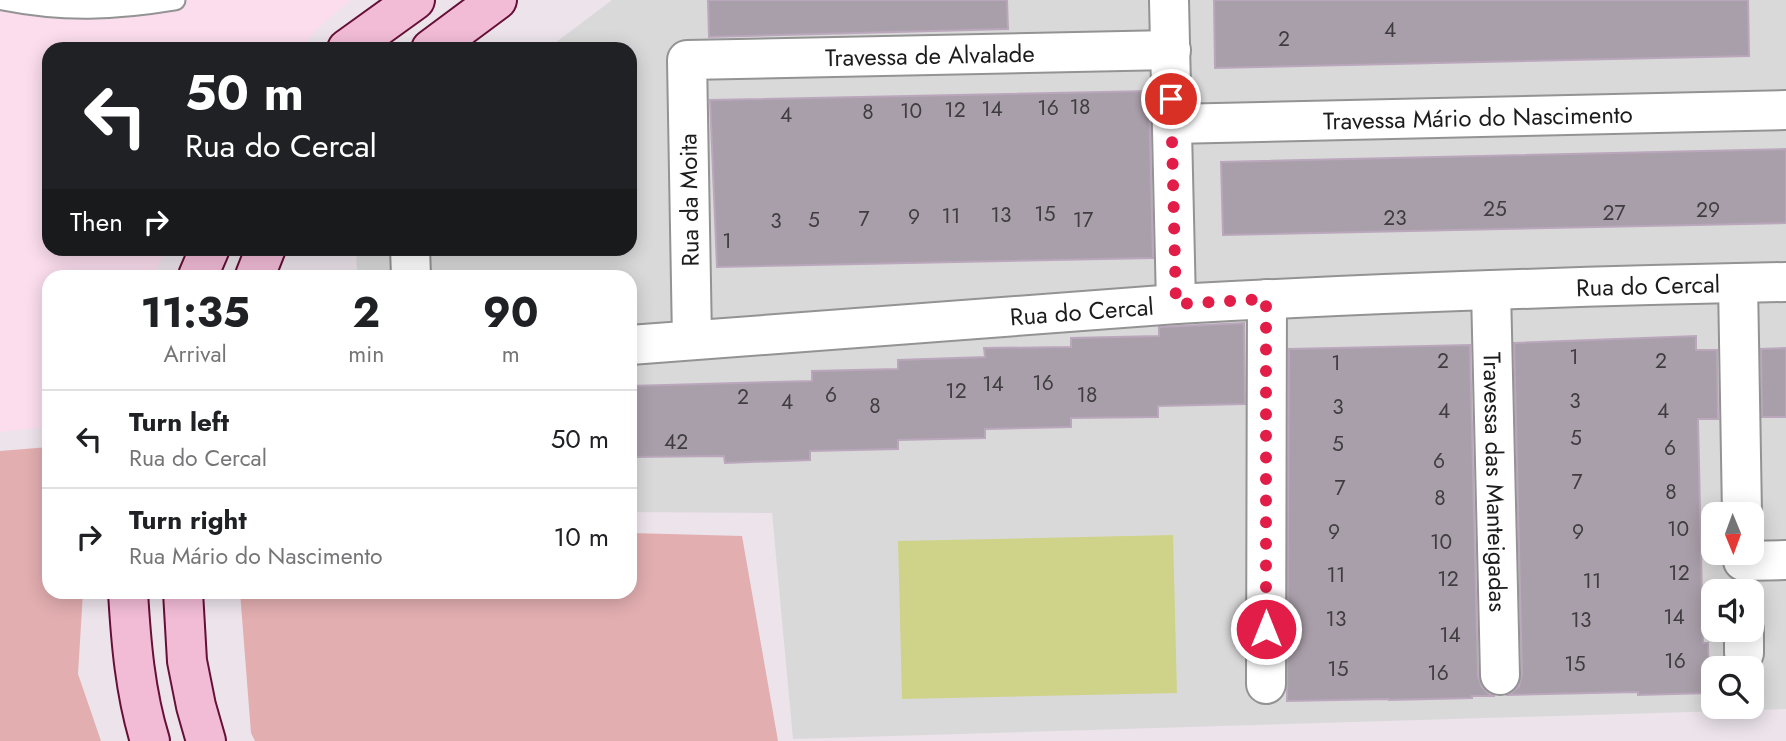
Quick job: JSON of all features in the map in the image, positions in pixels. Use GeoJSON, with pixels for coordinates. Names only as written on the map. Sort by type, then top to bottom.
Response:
{"type":"FeatureCollection","features":[{"type":"Feature","properties":{"kind":"street"},"geometry":{"type":"LineString","coordinates":[[357,42],[415,0]]}},
{"type":"Feature","properties":{"kind":"street"},"geometry":{"type":"LineString","coordinates":[[440,42],[497,0]]}},
{"type":"Feature","properties":{"kind":"street"},"geometry":{"type":"LineString","coordinates":[[1169,0],[1176,304]]}},
{"type":"Feature","properties":{"kind":"street","name":"Travessa de Alvalade"},"geometry":{"type":"LineString","coordinates":[[687,60],[1171,50]]}},
{"type":"Feature","properties":{"kind":"street","name":"Rua da Moita"},"geometry":{"type":"LineString","coordinates":[[687,60],[692,339]]}},
{"type":"Feature","properties":{"kind":"street","name":"Travessa Mário do Nascimento"},"geometry":{"type":"LineString","coordinates":[[1172,124],[1786,110]]}},
{"type":"Feature","properties":{"kind":"street","name":"Rua do Cercal"},"geometry":{"type":"LineString","coordinates":[[637,344],[1266,299],[1786,282]]}},
{"type":"Feature","properties":{"kind":"street"},"geometry":{"type":"LineString","coordinates":[[1738,283],[1742,502]]}},
{"type":"Feature","properties":{"kind":"street","name":"Travessa das Manteigadas"},"geometry":{"type":"LineString","coordinates":[[1491,290],[1500,675]]}},
{"type":"Feature","properties":{"kind":"street"},"geometry":{"type":"LineString","coordinates":[[1266,299],[1266,684]]}},
{"type":"Feature","properties":{"kind":"street"},"geometry":{"type":"LineString","coordinates":[[1743,569],[1786,560]]}},
{"type":"Feature","properties":{"kind":"street"},"geometry":{"type":"LineString","coordinates":[[128,599],[132,660],[142,716],[150,741]]}},
{"type":"Feature","properties":{"kind":"street"},"geometry":{"type":"LineString","coordinates":[[183,599],[187,661],[206,741]]}},
{"type":"Feature","properties":{"kind":"lane"},"geometry":{"type":"LineString","coordinates":[[3,0],[50,8],[91,9],[175,0]]}},
{"type":"Feature","properties":{"kind":"shaded area"},"geometry":{"type":"Polygon","coordinates":[[[0,0],[351,0],[306,42],[42,42],[42,256],[163,256],[156,270],[42,270],[42,428],[0,432],[0,0]]]}},
{"type":"Feature","properties":{"kind":"shaded area"},"geometry":{"type":"Polygon","coordinates":[[[612,0],[1786,0],[1786,709],[1764,710],[1764,656],[1701,656],[1701,712],[793,739],[772,513],[637,512],[637,270],[357,270],[356,256],[637,256],[637,42],[556,42],[612,0]]]}},
{"type":"Feature","properties":{"kind":"shaded area"},"geometry":{"type":"Polygon","coordinates":[[[42,448],[42,599],[83,599],[78,674],[101,741],[0,741],[0,451],[42,448]]]}},
{"type":"Feature","properties":{"kind":"shaded area"},"geometry":{"type":"Polygon","coordinates":[[[637,533],[742,536],[778,741],[255,741],[251,733],[241,599],[637,599],[637,533]]]}},
{"type":"Feature","properties":{"kind":"green space"},"geometry":{"type":"Polygon","coordinates":[[[1173,535],[1177,693],[902,699],[898,541],[1173,535]]]}},
{"type":"Feature","properties":{"kind":"building"},"geometry":{"type":"Polygon","coordinates":[[[708,0],[1007,0],[1008,29],[709,37],[708,0]]]}},
{"type":"Feature","properties":{"kind":"building"},"geometry":{"type":"Polygon","coordinates":[[[1214,0],[1748,0],[1749,56],[1215,68],[1214,0]]]}},
{"type":"Feature","properties":{"kind":"building"},"geometry":{"type":"Polygon","coordinates":[[[1149,91],[1153,258],[717,267],[710,100],[1149,91]]]}},
{"type":"Feature","properties":{"kind":"building"},"geometry":{"type":"Polygon","coordinates":[[[1786,149],[1786,223],[1223,235],[1221,162],[1786,149]]]}},
{"type":"Feature","properties":{"kind":"building"},"geometry":{"type":"Polygon","coordinates":[[[1244,323],[1245,404],[1158,406],[1158,417],[1071,418],[1071,427],[985,429],[985,438],[898,440],[898,449],[810,451],[810,460],[725,463],[724,456],[637,457],[637,386],[812,381],[812,371],[898,369],[898,360],[985,357],[984,348],[1071,347],[1071,338],[1159,336],[1159,327],[1244,323]]]}},
{"type":"Feature","properties":{"kind":"building"},"geometry":{"type":"Polygon","coordinates":[[[1696,336],[1696,350],[1717,350],[1718,419],[1698,419],[1701,642],[1708,643],[1708,656],[1701,656],[1701,693],[1506,695],[1519,686],[1522,674],[1514,343],[1696,336]]]}},
{"type":"Feature","properties":{"kind":"building"},"geometry":{"type":"Polygon","coordinates":[[[1470,345],[1478,676],[1482,687],[1495,696],[1287,701],[1289,349],[1470,345]]]}},
{"type":"Feature","properties":{"kind":"building"},"geometry":{"type":"Polygon","coordinates":[[[1786,348],[1786,417],[1762,417],[1761,349],[1786,348]]]}},
{"type":"Feature","properties":{"kind":"route"},"geometry":{"type":"LineString","coordinates":[[1171,99],[1176,304],[1266,299],[1266,629]]}}]}
